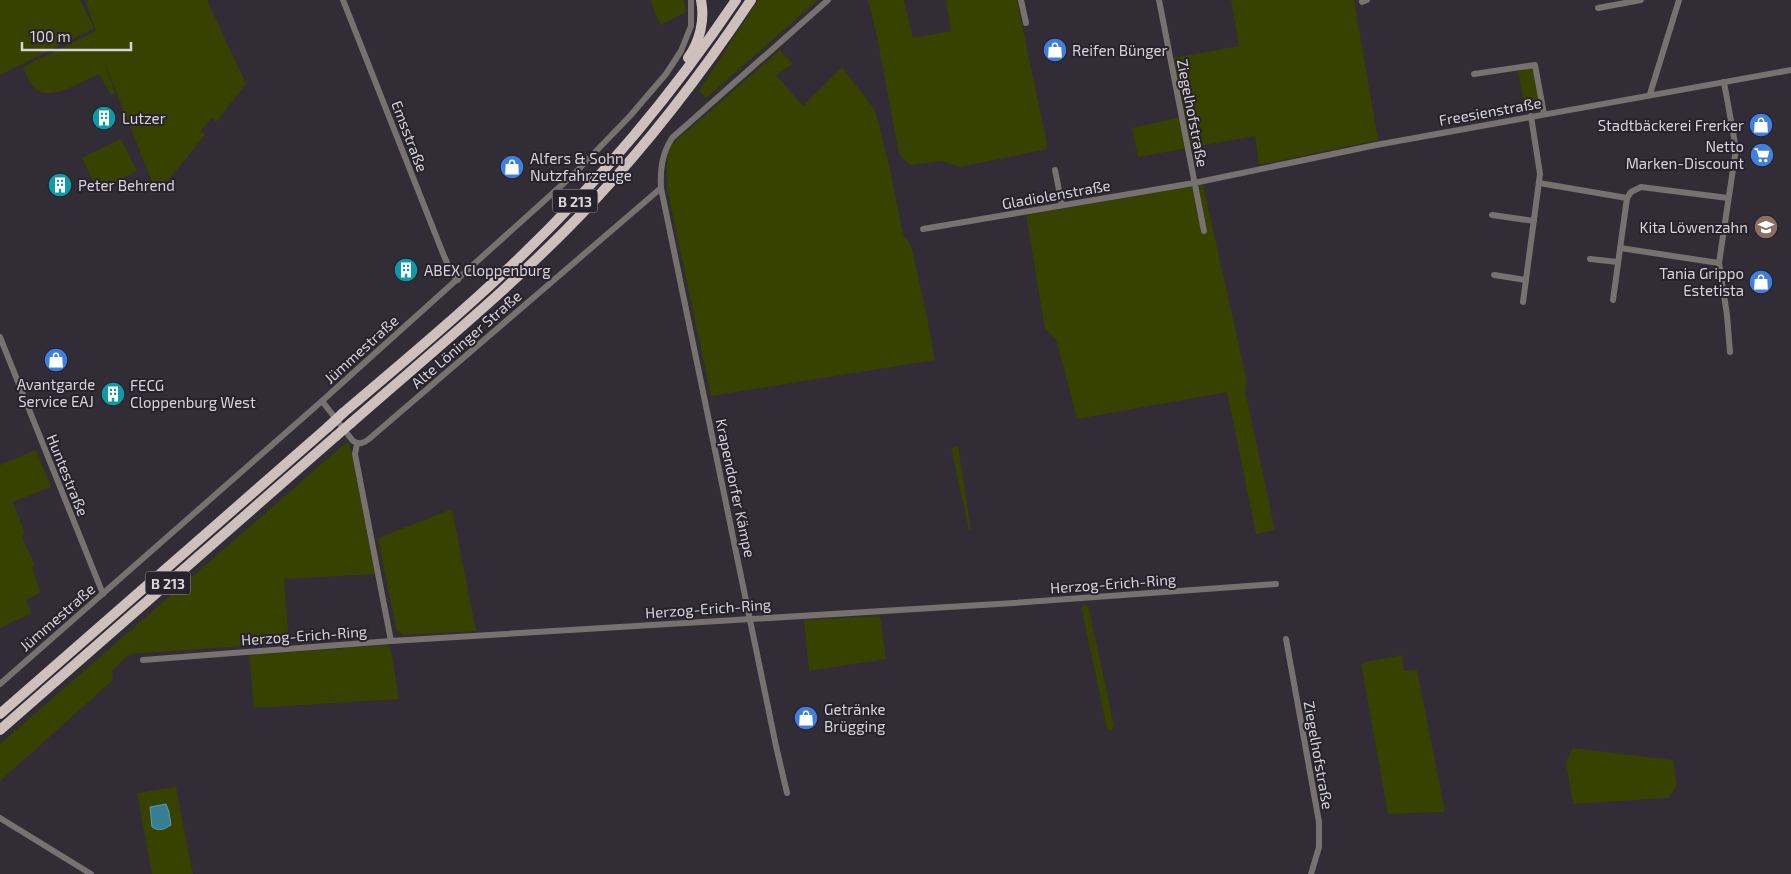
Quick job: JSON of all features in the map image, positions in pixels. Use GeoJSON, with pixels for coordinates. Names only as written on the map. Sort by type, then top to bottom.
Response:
{"type":"FeatureCollection","features":[{"type":"Feature","properties":{"kind":"highway","name":"B 213"},"geometry":{"type":"LineString","coordinates":[[633,137],[634,128],[674,80],[692,52],[701,33],[703,8],[701,0]]}},
{"type":"Feature","properties":{"kind":"highway","name":"B 213"},"geometry":{"type":"LineString","coordinates":[[0,714],[468,306],[515,262],[562,215],[633,137],[677,83],[736,0]]}},
{"type":"Feature","properties":{"kind":"highway","name":"B 213"},"geometry":{"type":"LineString","coordinates":[[0,730],[518,276],[592,203],[636,153],[684,94],[751,0]]}},
{"type":"Feature","properties":{"kind":"street","name":"Emsstraße"},"geometry":{"type":"LineString","coordinates":[[344,0],[441,248],[452,274],[458,280]]}},
{"type":"Feature","properties":{"kind":"street","name":"Jümmestraße"},"geometry":{"type":"LineString","coordinates":[[0,684],[322,402],[574,174],[630,116],[666,74],[681,51],[688,35],[692,18],[691,0]]}},
{"type":"Feature","properties":{"kind":"street"},"geometry":{"type":"LineString","coordinates":[[662,188],[661,162],[665,149],[672,138],[828,0]]}},
{"type":"Feature","properties":{"kind":"street"},"geometry":{"type":"LineString","coordinates":[[1021,0],[1026,23]]}},
{"type":"Feature","properties":{"kind":"street","name":"Ziegelhofstraße"},"geometry":{"type":"LineString","coordinates":[[1159,0],[1204,231]]}},
{"type":"Feature","properties":{"kind":"street"},"geometry":{"type":"LineString","coordinates":[[1598,8],[1641,0]]}},
{"type":"Feature","properties":{"kind":"street"},"geometry":{"type":"LineString","coordinates":[[1650,94],[1679,0]]}},
{"type":"Feature","properties":{"kind":"street"},"geometry":{"type":"LineString","coordinates":[[1474,74],[1536,65],[1544,114]]}},
{"type":"Feature","properties":{"kind":"street","name":"Freesienstraße"},"geometry":{"type":"LineString","coordinates":[[1194,183],[1376,145],[1791,70]]}},
{"type":"Feature","properties":{"kind":"street"},"geometry":{"type":"LineString","coordinates":[[1724,82],[1736,149],[1719,263],[1728,315],[1730,352]]}},
{"type":"Feature","properties":{"kind":"street"},"geometry":{"type":"LineString","coordinates":[[1522,302],[1540,174],[1531,116]]}},
{"type":"Feature","properties":{"kind":"street"},"geometry":{"type":"LineString","coordinates":[[1055,170],[1062,205]]}},
{"type":"Feature","properties":{"kind":"street","name":"Gladiolenstraße"},"geometry":{"type":"LineString","coordinates":[[923,229],[1194,183]]}},
{"type":"Feature","properties":{"kind":"street"},"geometry":{"type":"LineString","coordinates":[[1539,184],[1627,198]]}},
{"type":"Feature","properties":{"kind":"street"},"geometry":{"type":"LineString","coordinates":[[1613,300],[1627,198],[1631,192],[1641,187],[1728,198]]}},
{"type":"Feature","properties":{"kind":"street","name":"Alte Löninger Straße"},"geometry":{"type":"LineString","coordinates":[[357,444],[370,439],[662,188]]}},
{"type":"Feature","properties":{"kind":"street","name":"Krapendorfer Kämpe"},"geometry":{"type":"LineString","coordinates":[[662,188],[787,793]]}},
{"type":"Feature","properties":{"kind":"street"},"geometry":{"type":"LineString","coordinates":[[1492,215],[1534,221]]}},
{"type":"Feature","properties":{"kind":"street"},"geometry":{"type":"LineString","coordinates":[[1620,248],[1719,263]]}},
{"type":"Feature","properties":{"kind":"street"},"geometry":{"type":"LineString","coordinates":[[1590,259],[1618,262]]}},
{"type":"Feature","properties":{"kind":"street"},"geometry":{"type":"LineString","coordinates":[[1494,275],[1526,280]]}},
{"type":"Feature","properties":{"kind":"street","name":"Huntestraße"},"geometry":{"type":"LineString","coordinates":[[0,337],[3,354],[103,594]]}},
{"type":"Feature","properties":{"kind":"street"},"geometry":{"type":"LineString","coordinates":[[322,402],[357,444],[356,457],[391,641]]}},
{"type":"Feature","properties":{"kind":"street","name":"Herzog-Erich-Ring"},"geometry":{"type":"LineString","coordinates":[[142,660],[391,641],[1024,602],[1276,584]]}},
{"type":"Feature","properties":{"kind":"street","name":"Ziegelhofstraße"},"geometry":{"type":"LineString","coordinates":[[1286,639],[1319,822],[1319,847],[1311,874]]}},
{"type":"Feature","properties":{"kind":"street"},"geometry":{"type":"LineString","coordinates":[[0,818],[91,874]]}},
{"type":"Feature","properties":{"kind":"green space"},"geometry":{"type":"Polygon","coordinates":[[[0,0],[80,0],[94,28],[0,75],[0,0]]]}},
{"type":"Feature","properties":{"kind":"green space"},"geometry":{"type":"Polygon","coordinates":[[[85,0],[207,0],[246,84],[216,122],[211,118],[201,131],[205,135],[157,194],[104,61],[115,93],[111,95],[99,74],[54,93],[38,91],[32,85],[23,67],[96,31],[85,0]]]}},
{"type":"Feature","properties":{"kind":"green space"},"geometry":{"type":"Polygon","coordinates":[[[650,0],[684,0],[686,12],[660,25],[650,0]]]}},
{"type":"Feature","properties":{"kind":"green space"},"geometry":{"type":"Polygon","coordinates":[[[758,0],[818,0],[706,98],[699,91],[758,0]]]}},
{"type":"Feature","properties":{"kind":"green space"},"geometry":{"type":"Polygon","coordinates":[[[868,0],[904,0],[913,38],[951,31],[946,0],[1017,0],[1048,149],[960,167],[940,161],[910,165],[899,154],[877,37],[868,0]]]}},
{"type":"Feature","properties":{"kind":"green space"},"geometry":{"type":"Polygon","coordinates":[[[1231,0],[1354,0],[1378,140],[1259,165],[1255,136],[1138,157],[1132,128],[1184,116],[1173,58],[1239,46],[1231,0]]]}},
{"type":"Feature","properties":{"kind":"green space"},"geometry":{"type":"Polygon","coordinates":[[[780,50],[793,64],[776,75],[803,106],[842,67],[875,110],[889,164],[903,234],[911,245],[935,360],[711,396],[667,188],[667,158],[672,144],[780,50]]]}},
{"type":"Feature","properties":{"kind":"green space"},"geometry":{"type":"Polygon","coordinates":[[[1534,68],[1542,108],[1525,111],[1518,71],[1534,68]]]}},
{"type":"Feature","properties":{"kind":"green space"},"geometry":{"type":"Polygon","coordinates":[[[121,139],[137,171],[99,192],[82,158],[121,139]]]}},
{"type":"Feature","properties":{"kind":"green space"},"geometry":{"type":"Polygon","coordinates":[[[1203,185],[1247,381],[1245,390],[1275,530],[1256,534],[1227,392],[1077,419],[1056,339],[1045,329],[1026,215],[1203,185]]]}},
{"type":"Feature","properties":{"kind":"green space"},"geometry":{"type":"Polygon","coordinates":[[[348,441],[375,574],[284,579],[289,643],[130,654],[112,671],[113,680],[0,781],[0,744],[348,441]]]}},
{"type":"Feature","properties":{"kind":"green space"},"geometry":{"type":"Polygon","coordinates":[[[957,446],[971,530],[969,530],[951,448],[957,446]]]}},
{"type":"Feature","properties":{"kind":"green space"},"geometry":{"type":"Polygon","coordinates":[[[36,450],[51,487],[13,502],[24,531],[22,538],[35,565],[32,567],[40,593],[26,600],[32,613],[0,628],[0,465],[36,450]]]}},
{"type":"Feature","properties":{"kind":"green space"},"geometry":{"type":"Polygon","coordinates":[[[452,509],[476,631],[403,635],[396,629],[378,538],[452,509]]]}},
{"type":"Feature","properties":{"kind":"green space"},"geometry":{"type":"Polygon","coordinates":[[[1088,605],[1114,725],[1111,731],[1107,729],[1081,606],[1088,605]]]}},
{"type":"Feature","properties":{"kind":"green space"},"geometry":{"type":"Polygon","coordinates":[[[880,616],[886,659],[809,671],[804,620],[880,616]]]}},
{"type":"Feature","properties":{"kind":"green space"},"geometry":{"type":"Polygon","coordinates":[[[387,645],[391,650],[399,699],[254,708],[249,655],[387,645]]]}},
{"type":"Feature","properties":{"kind":"green space"},"geometry":{"type":"Polygon","coordinates":[[[1402,655],[1404,671],[1417,670],[1445,812],[1388,814],[1361,663],[1402,655]]]}},
{"type":"Feature","properties":{"kind":"green space"},"geometry":{"type":"Polygon","coordinates":[[[1573,748],[1673,760],[1677,786],[1668,798],[1573,804],[1566,762],[1573,748]]]}},
{"type":"Feature","properties":{"kind":"green space"},"geometry":{"type":"Polygon","coordinates":[[[176,787],[193,874],[152,874],[137,793],[176,787]]]}},
{"type":"Feature","properties":{"kind":"water"},"geometry":{"type":"Polygon","coordinates":[[[166,804],[171,825],[162,829],[155,829],[152,827],[150,807],[166,804]]]}},
{"type":"Feature","properties":{"kind":"place","name":"Reifen Bünger"},"geometry":{"type":"Point","coordinates":[1055,50]}},
{"type":"Feature","properties":{"kind":"place","name":"Lutzer"},"geometry":{"type":"Point","coordinates":[104,118]}},
{"type":"Feature","properties":{"kind":"place","name":"Stadtbäckerei Frerker"},"geometry":{"type":"Point","coordinates":[1761,125]}},
{"type":"Feature","properties":{"kind":"place","name":"Netto Marken-Discount"},"geometry":{"type":"Point","coordinates":[1762,155]}},
{"type":"Feature","properties":{"kind":"place","name":"Alfers & Sohn Nutzfahrzeuge"},"geometry":{"type":"Point","coordinates":[512,167]}},
{"type":"Feature","properties":{"kind":"place","name":"Peter Behrend"},"geometry":{"type":"Point","coordinates":[60,185]}},
{"type":"Feature","properties":{"kind":"place","name":"Kita Löwenzahn"},"geometry":{"type":"Point","coordinates":[1766,227]}},
{"type":"Feature","properties":{"kind":"place","name":"ABEX Cloppenburg"},"geometry":{"type":"Point","coordinates":[406,270]}},
{"type":"Feature","properties":{"kind":"place","name":"Tania Grippo Estetista"},"geometry":{"type":"Point","coordinates":[1761,282]}},
{"type":"Feature","properties":{"kind":"place","name":"Avantgarde Service EAJ"},"geometry":{"type":"Point","coordinates":[56,360]}},
{"type":"Feature","properties":{"kind":"place","name":"FECG Cloppenburg West"},"geometry":{"type":"Point","coordinates":[113,394]}},
{"type":"Feature","properties":{"kind":"place","name":"Getränke Brügging"},"geometry":{"type":"Point","coordinates":[806,718]}}]}
